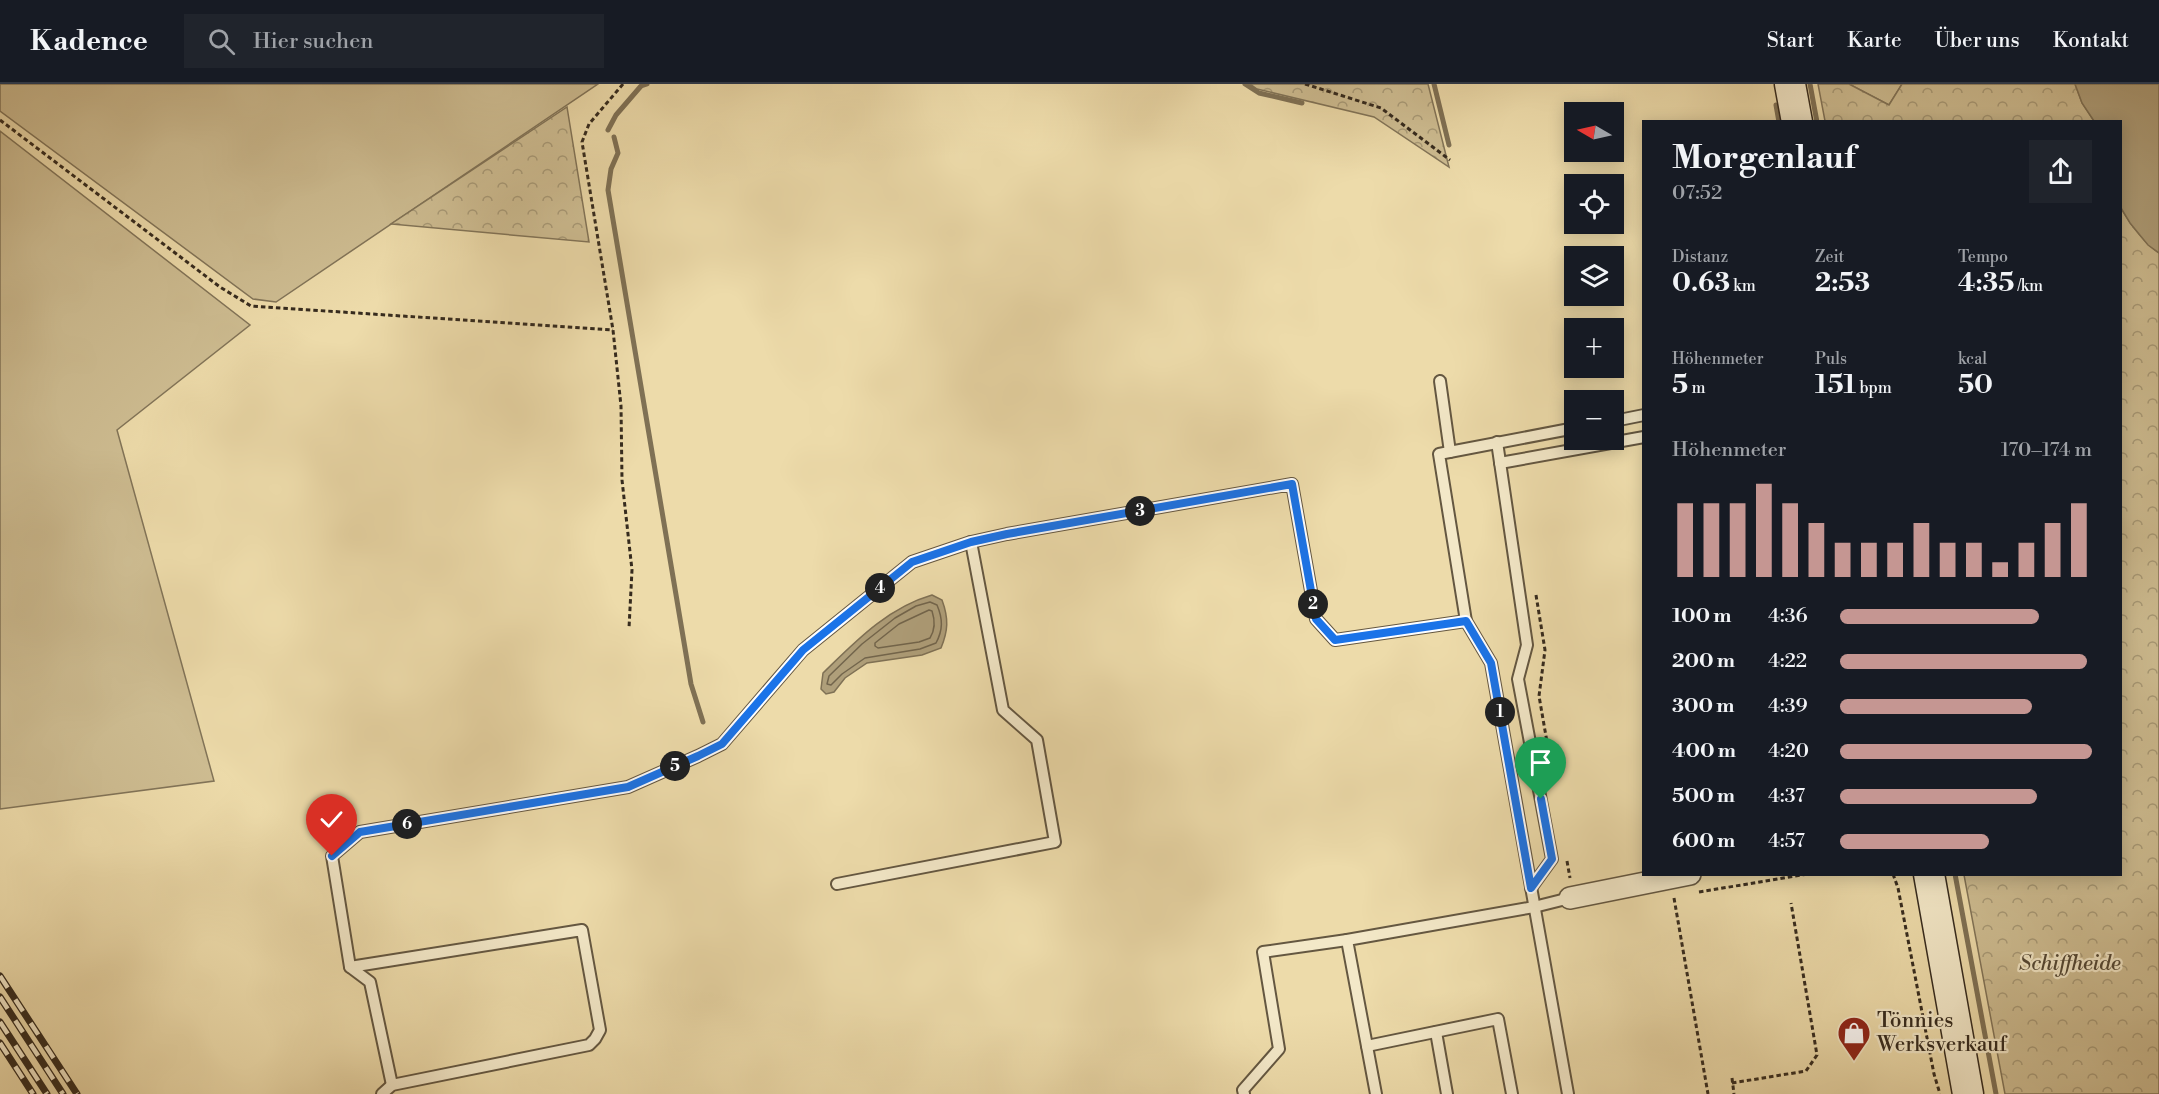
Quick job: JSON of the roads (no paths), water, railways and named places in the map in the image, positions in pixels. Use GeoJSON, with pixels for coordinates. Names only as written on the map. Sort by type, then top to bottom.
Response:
{"type":"FeatureCollection","features":[{"type":"Feature","properties":{"kind":"main road"},"geometry":{"type":"LineString","coordinates":[[1790,84],[1797,120]]}},
{"type":"Feature","properties":{"kind":"main road"},"geometry":{"type":"LineString","coordinates":[[1929,876],[1968,1094]]}},
{"type":"Feature","properties":{"kind":"street"},"geometry":{"type":"LineString","coordinates":[[1572,898],[1690,884]]}},
{"type":"Feature","properties":{"kind":"lane"},"geometry":{"type":"LineString","coordinates":[[1440,381],[1445,453],[1466,621],[1491,663],[1568,1094]]}},
{"type":"Feature","properties":{"kind":"lane"},"geometry":{"type":"LineString","coordinates":[[1624,419],[1642,415]]}},
{"type":"Feature","properties":{"kind":"lane"},"geometry":{"type":"LineString","coordinates":[[1445,453],[1497,441],[1564,430]]}},
{"type":"Feature","properties":{"kind":"lane"},"geometry":{"type":"LineString","coordinates":[[1500,463],[1642,437]]}},
{"type":"Feature","properties":{"kind":"lane"},"geometry":{"type":"LineString","coordinates":[[1497,441],[1527,645],[1518,679],[1552,859],[1531,888]]}},
{"type":"Feature","properties":{"kind":"lane"},"geometry":{"type":"LineString","coordinates":[[392,1085],[370,981],[350,967],[332,856],[360,832],[628,787],[722,744],[803,650],[912,562],[971,542],[1007,534],[1292,484],[1316,619],[1335,640],[1466,621]]}},
{"type":"Feature","properties":{"kind":"lane"},"geometry":{"type":"LineString","coordinates":[[837,884],[1055,842],[1037,740],[1003,710],[971,542]]}},
{"type":"Feature","properties":{"kind":"lane"},"geometry":{"type":"LineString","coordinates":[[1244,1094],[1244,1090],[1279,1049],[1263,952],[1347,940],[1534,907],[1572,898]]}},
{"type":"Feature","properties":{"kind":"lane"},"geometry":{"type":"LineString","coordinates":[[350,967],[582,930],[600,1030],[596,1039],[589,1045],[392,1085],[382,1094]]}},
{"type":"Feature","properties":{"kind":"lane"},"geometry":{"type":"LineString","coordinates":[[1347,940],[1376,1094]]}},
{"type":"Feature","properties":{"kind":"lane"},"geometry":{"type":"LineString","coordinates":[[1367,1046],[1498,1019],[1512,1094]]}},
{"type":"Feature","properties":{"kind":"lane"},"geometry":{"type":"LineString","coordinates":[[1436,1032],[1447,1094]]}},
{"type":"Feature","properties":{"kind":"water"},"geometry":{"type":"Polygon","coordinates":[[[2075,84],[2159,84],[2159,253],[2148,245],[2122,210],[2122,120],[2093,120],[2082,103],[2075,84]]]}},
{"type":"Feature","properties":{"kind":"water"},"geometry":{"type":"Polygon","coordinates":[[[932,595],[942,600],[946,613],[946,630],[941,648],[922,655],[867,663],[845,678],[834,692],[826,694],[821,689],[823,673],[860,638],[900,608],[932,595]]]}},
{"type":"Feature","properties":{"kind":"waterway"},"geometry":{"type":"LineString","coordinates":[[608,130],[616,115],[641,86],[647,84]]}},
{"type":"Feature","properties":{"kind":"waterway"},"geometry":{"type":"LineString","coordinates":[[1245,84],[1259,93],[1302,103]]}},
{"type":"Feature","properties":{"kind":"waterway"},"geometry":{"type":"LineString","coordinates":[[1434,84],[1449,145]]}},
{"type":"Feature","properties":{"kind":"waterway"},"geometry":{"type":"LineString","coordinates":[[1810,84],[1817,120]]}},
{"type":"Feature","properties":{"kind":"waterway"},"geometry":{"type":"LineString","coordinates":[[1776,105],[1779,120]]}},
{"type":"Feature","properties":{"kind":"waterway"},"geometry":{"type":"LineString","coordinates":[[614,137],[618,153],[611,169],[608,190],[691,684],[703,722]]}},
{"type":"Feature","properties":{"kind":"waterway"},"geometry":{"type":"LineString","coordinates":[[1955,876],[1996,1094]]}},
{"type":"Feature","properties":{"kind":"railway"},"geometry":{"type":"LineString","coordinates":[[0,976],[77,1094]]}},
{"type":"Feature","properties":{"kind":"railway"},"geometry":{"type":"LineString","coordinates":[[0,997],[63,1094]]}},
{"type":"Feature","properties":{"kind":"railway"},"geometry":{"type":"LineString","coordinates":[[0,1022],[47,1094]]}},
{"type":"Feature","properties":{"kind":"railway"},"geometry":{"type":"LineString","coordinates":[[0,1043],[33,1094]]}},
{"type":"Feature","properties":{"kind":"place","name":"Tönnies Werksverkauf"},"geometry":{"type":"Point","coordinates":[1854,1062]}},
{"type":"Feature","properties":{"kind":"park label","name":"Schiffheide"},"geometry":{"type":"Point","coordinates":[2070,964]}}]}
